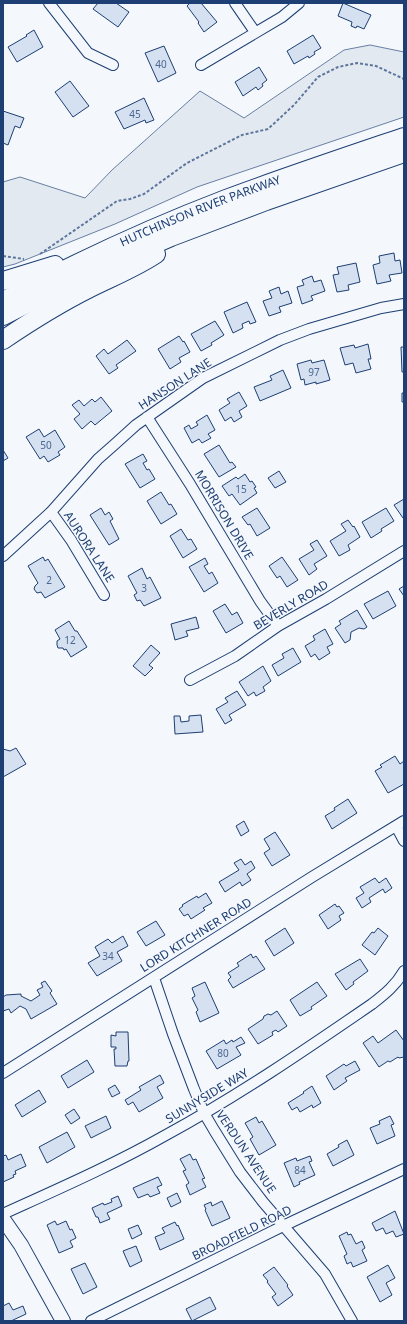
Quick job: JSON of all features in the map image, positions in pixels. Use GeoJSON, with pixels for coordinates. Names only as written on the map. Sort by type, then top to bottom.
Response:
{"type":"FeatureCollection","features":[{"type":"Feature","properties":{"kind":"highway","name":"HUTCHINSON RIVER PARKWAY"},"geometry":{"type":"LineString","coordinates":[[3,301],[168,222],[226,199],[404,137]]}},
{"type":"Feature","properties":{"kind":"highway","name":"HUTCHINSON RIVER PARKWAY"},"geometry":{"type":"LineString","coordinates":[[3,316],[81,276],[164,240],[301,188],[404,153]]}},
{"type":"Feature","properties":{"kind":"highway"},"geometry":{"type":"LineString","coordinates":[[3,340],[20,328],[75,296],[144,262],[196,228]]}},
{"type":"Feature","properties":{"kind":"highway"},"geometry":{"type":"LineString","coordinates":[[3,281],[112,248]]}},
{"type":"Feature","properties":{"kind":"street"},"geometry":{"type":"LineString","coordinates":[[49,3],[88,53],[113,65]]}},
{"type":"Feature","properties":{"kind":"street"},"geometry":{"type":"LineString","coordinates":[[235,3],[255,32]]}},
{"type":"Feature","properties":{"kind":"street"},"geometry":{"type":"LineString","coordinates":[[201,65],[282,17],[300,3]]}},
{"type":"Feature","properties":{"kind":"street","name":"HANSON LANE"},"geometry":{"type":"LineString","coordinates":[[3,556],[51,512],[98,459],[147,417],[203,378],[280,340],[336,320],[381,308],[404,304]]}},
{"type":"Feature","properties":{"kind":"street","name":"MORRISON DRIVE"},"geometry":{"type":"LineString","coordinates":[[147,417],[186,478],[260,601],[278,626]]}},
{"type":"Feature","properties":{"kind":"street","name":"AURORA LANE"},"geometry":{"type":"LineString","coordinates":[[51,512],[74,545],[104,595]]}},
{"type":"Feature","properties":{"kind":"street","name":"BEVERLY ROAD"},"geometry":{"type":"LineString","coordinates":[[190,680],[235,656],[278,626],[326,599],[404,551]]}},
{"type":"Feature","properties":{"kind":"street"},"geometry":{"type":"LineString","coordinates":[[400,823],[404,841]]}},
{"type":"Feature","properties":{"kind":"street","name":"LORD KITCHNER ROAD"},"geometry":{"type":"LineString","coordinates":[[3,1073],[400,823]]}},
{"type":"Feature","properties":{"kind":"street","name":"SUNNYSIDE WAY"},"geometry":{"type":"LineString","coordinates":[[3,1214],[110,1165],[166,1135],[263,1078],[372,1004],[388,991],[404,971]]}},
{"type":"Feature","properties":{"kind":"street","name":"VERDUN AVENUE"},"geometry":{"type":"LineString","coordinates":[[154,978],[173,1034],[204,1113],[240,1172],[263,1202],[325,1274],[352,1321]]}},
{"type":"Feature","properties":{"kind":"street","name":"BROADFIELD ROAD"},"geometry":{"type":"LineString","coordinates":[[91,1321],[283,1226],[404,1169]]}},
{"type":"Feature","properties":{"kind":"street"},"geometry":{"type":"LineString","coordinates":[[3,1219],[21,1245],[63,1321]]}},
{"type":"Feature","properties":{"kind":"path"},"geometry":{"type":"LineString","coordinates":[[37,256],[117,201],[130,199],[144,194],[188,164],[242,135],[268,129],[294,105],[318,77],[325,73],[338,67],[356,63],[376,66],[404,79]]}},
{"type":"Feature","properties":{"kind":"path"},"geometry":{"type":"LineString","coordinates":[[3,256],[26,260]]}},
{"type":"Feature","properties":{"kind":"shaded area"},"geometry":{"type":"Polygon","coordinates":[[[370,45],[404,52],[404,117],[197,187],[115,224],[15,264],[3,267],[3,182],[20,177],[85,198],[112,170],[200,91],[244,118],[344,50],[370,45]]]}},
{"type":"Feature","properties":{"kind":"building"},"geometry":{"type":"Polygon","coordinates":[[[98,3],[116,3],[129,12],[118,27],[93,9],[98,3]]]}},
{"type":"Feature","properties":{"kind":"building"},"geometry":{"type":"Polygon","coordinates":[[[190,3],[201,3],[217,22],[204,32],[198,23],[199,22],[187,6],[190,3]]]}},
{"type":"Feature","properties":{"kind":"building"},"geometry":{"type":"Polygon","coordinates":[[[343,3],[371,15],[364,29],[357,26],[356,28],[351,26],[352,22],[338,16],[343,3]]]}},
{"type":"Feature","properties":{"kind":"building"},"geometry":{"type":"Polygon","coordinates":[[[34,30],[43,47],[17,62],[8,47],[34,30]]]}},
{"type":"Feature","properties":{"kind":"building"},"geometry":{"type":"Polygon","coordinates":[[[313,35],[321,48],[314,52],[315,54],[309,58],[308,56],[294,64],[287,51],[313,35]]]}},
{"type":"Feature","properties":{"kind":"building"},"geometry":{"type":"Polygon","coordinates":[[[164,46],[176,73],[158,82],[145,53],[164,46]]]}},
{"type":"Feature","properties":{"kind":"building"},"geometry":{"type":"Polygon","coordinates":[[[259,67],[267,80],[258,90],[256,87],[243,96],[235,82],[259,67]]]}},
{"type":"Feature","properties":{"kind":"building"},"geometry":{"type":"Polygon","coordinates":[[[70,81],[89,106],[73,117],[55,92],[70,81]]]}},
{"type":"Feature","properties":{"kind":"building"},"geometry":{"type":"Polygon","coordinates":[[[144,98],[154,120],[146,123],[145,120],[124,129],[115,112],[144,98]]]}},
{"type":"Feature","properties":{"kind":"building"},"geometry":{"type":"Polygon","coordinates":[[[3,111],[24,118],[20,128],[15,126],[8,145],[3,143],[3,111]]]}},
{"type":"Feature","properties":{"kind":"building"},"geometry":{"type":"Polygon","coordinates":[[[394,253],[395,261],[400,260],[402,273],[389,275],[391,281],[377,284],[373,265],[380,263],[379,256],[394,253]]]}},
{"type":"Feature","properties":{"kind":"building"},"geometry":{"type":"Polygon","coordinates":[[[356,263],[360,282],[348,285],[349,290],[337,292],[333,275],[339,274],[337,267],[356,263]]]}},
{"type":"Feature","properties":{"kind":"building"},"geometry":{"type":"Polygon","coordinates":[[[312,276],[314,282],[321,280],[325,291],[311,296],[313,300],[302,304],[297,287],[304,285],[302,280],[312,276]]]}},
{"type":"Feature","properties":{"kind":"building"},"geometry":{"type":"Polygon","coordinates":[[[279,287],[281,294],[288,291],[292,303],[279,307],[281,312],[269,316],[263,301],[272,298],[269,291],[279,287]]]}},
{"type":"Feature","properties":{"kind":"building"},"geometry":{"type":"Polygon","coordinates":[[[247,302],[256,322],[250,324],[249,321],[242,324],[243,328],[233,333],[224,312],[247,302]]]}},
{"type":"Feature","properties":{"kind":"building"},"geometry":{"type":"Polygon","coordinates":[[[215,321],[224,335],[211,343],[212,345],[201,351],[191,334],[215,321]]]}},
{"type":"Feature","properties":{"kind":"building"},"geometry":{"type":"Polygon","coordinates":[[[179,336],[183,342],[184,341],[190,352],[179,358],[181,362],[170,369],[158,349],[179,336]]]}},
{"type":"Feature","properties":{"kind":"building"},"geometry":{"type":"Polygon","coordinates":[[[127,340],[136,351],[116,365],[118,368],[109,374],[96,356],[104,349],[108,354],[127,340]]]}},
{"type":"Feature","properties":{"kind":"building"},"geometry":{"type":"Polygon","coordinates":[[[368,344],[371,359],[368,359],[371,369],[356,373],[353,363],[345,365],[340,348],[354,345],[355,348],[368,344]]]}},
{"type":"Feature","properties":{"kind":"building"},"geometry":{"type":"Polygon","coordinates":[[[401,347],[404,347],[404,372],[402,372],[401,347]]]}},
{"type":"Feature","properties":{"kind":"building"},"geometry":{"type":"Polygon","coordinates":[[[311,360],[312,363],[324,360],[330,380],[305,385],[304,379],[301,380],[297,364],[311,360]]]}},
{"type":"Feature","properties":{"kind":"building"},"geometry":{"type":"Polygon","coordinates":[[[283,370],[291,388],[260,401],[254,387],[272,380],[270,376],[283,370]]]}},
{"type":"Feature","properties":{"kind":"building"},"geometry":{"type":"Polygon","coordinates":[[[239,392],[247,406],[239,411],[242,417],[234,422],[231,417],[225,421],[219,410],[230,403],[227,399],[239,392]]]}},
{"type":"Feature","properties":{"kind":"building"},"geometry":{"type":"Polygon","coordinates":[[[402,393],[404,393],[404,402],[402,402],[402,393]]]}},
{"type":"Feature","properties":{"kind":"building"},"geometry":{"type":"Polygon","coordinates":[[[101,397],[112,411],[95,425],[91,421],[82,429],[74,419],[80,414],[72,405],[79,400],[84,406],[92,399],[95,402],[101,397]]]}},
{"type":"Feature","properties":{"kind":"building"},"geometry":{"type":"Polygon","coordinates":[[[207,415],[215,430],[208,434],[211,438],[202,443],[199,439],[192,443],[184,428],[189,425],[191,429],[198,425],[196,422],[207,415]]]}},
{"type":"Feature","properties":{"kind":"building"},"geometry":{"type":"Polygon","coordinates":[[[39,429],[44,437],[55,430],[65,447],[58,452],[60,455],[48,462],[44,456],[40,459],[26,437],[39,429]]]}},
{"type":"Feature","properties":{"kind":"building"},"geometry":{"type":"Polygon","coordinates":[[[219,445],[230,463],[232,462],[236,467],[219,477],[204,454],[219,445]]]}},
{"type":"Feature","properties":{"kind":"building"},"geometry":{"type":"Polygon","coordinates":[[[3,450],[8,458],[3,461],[3,450]]]}},
{"type":"Feature","properties":{"kind":"building"},"geometry":{"type":"Polygon","coordinates":[[[143,454],[147,461],[143,463],[155,479],[140,488],[125,464],[143,454]]]}},
{"type":"Feature","properties":{"kind":"building"},"geometry":{"type":"Polygon","coordinates":[[[279,471],[286,482],[275,488],[268,478],[279,471]]]}},
{"type":"Feature","properties":{"kind":"building"},"geometry":{"type":"Polygon","coordinates":[[[245,474],[250,482],[252,481],[256,487],[254,488],[257,493],[240,505],[232,494],[229,496],[222,486],[236,477],[238,479],[245,474]]]}},
{"type":"Feature","properties":{"kind":"building"},"geometry":{"type":"Polygon","coordinates":[[[161,492],[177,514],[161,524],[147,501],[161,492]]]}},
{"type":"Feature","properties":{"kind":"building"},"geometry":{"type":"Polygon","coordinates":[[[404,499],[404,518],[403,518],[394,505],[404,499]]]}},
{"type":"Feature","properties":{"kind":"building"},"geometry":{"type":"Polygon","coordinates":[[[101,508],[105,515],[109,512],[113,519],[110,521],[119,539],[109,545],[90,515],[101,508]]]}},
{"type":"Feature","properties":{"kind":"building"},"geometry":{"type":"Polygon","coordinates":[[[257,508],[270,528],[257,536],[250,524],[248,525],[242,517],[257,508]]]}},
{"type":"Feature","properties":{"kind":"building"},"geometry":{"type":"Polygon","coordinates":[[[386,508],[394,521],[381,529],[382,531],[371,538],[362,522],[386,508]]]}},
{"type":"Feature","properties":{"kind":"building"},"geometry":{"type":"Polygon","coordinates":[[[348,520],[353,527],[354,526],[360,537],[348,545],[350,550],[339,556],[330,541],[346,531],[341,524],[348,520]]]}},
{"type":"Feature","properties":{"kind":"building"},"geometry":{"type":"Polygon","coordinates":[[[181,529],[188,540],[191,539],[197,549],[183,558],[170,536],[181,529]]]}},
{"type":"Feature","properties":{"kind":"building"},"geometry":{"type":"Polygon","coordinates":[[[317,540],[327,556],[314,564],[317,569],[309,575],[299,559],[314,550],[310,544],[317,540]]]}},
{"type":"Feature","properties":{"kind":"building"},"geometry":{"type":"Polygon","coordinates":[[[43,557],[45,561],[48,559],[65,587],[45,598],[41,592],[37,593],[34,589],[38,583],[28,566],[43,557]]]}},
{"type":"Feature","properties":{"kind":"building"},"geometry":{"type":"Polygon","coordinates":[[[282,557],[298,580],[287,587],[280,576],[277,578],[269,566],[282,557]]]}},
{"type":"Feature","properties":{"kind":"building"},"geometry":{"type":"Polygon","coordinates":[[[205,558],[208,564],[204,566],[209,574],[212,572],[218,583],[204,592],[189,567],[205,558]]]}},
{"type":"Feature","properties":{"kind":"building"},"geometry":{"type":"Polygon","coordinates":[[[142,568],[147,579],[150,577],[161,598],[144,606],[140,600],[137,601],[134,595],[137,593],[128,576],[142,568]]]}},
{"type":"Feature","properties":{"kind":"building"},"geometry":{"type":"Polygon","coordinates":[[[404,586],[404,596],[399,589],[404,586]]]}},
{"type":"Feature","properties":{"kind":"building"},"geometry":{"type":"Polygon","coordinates":[[[388,591],[396,606],[373,619],[364,604],[388,591]]]}},
{"type":"Feature","properties":{"kind":"building"},"geometry":{"type":"Polygon","coordinates":[[[225,604],[232,615],[237,612],[243,623],[226,633],[213,611],[225,604]]]}},
{"type":"Feature","properties":{"kind":"building"},"geometry":{"type":"Polygon","coordinates":[[[357,610],[367,627],[364,629],[359,628],[351,632],[350,640],[345,643],[335,628],[341,624],[339,621],[357,610]]]}},
{"type":"Feature","properties":{"kind":"building"},"geometry":{"type":"Polygon","coordinates":[[[196,617],[199,628],[186,631],[188,636],[175,640],[171,624],[196,617]]]}},
{"type":"Feature","properties":{"kind":"building"},"geometry":{"type":"Polygon","coordinates":[[[69,621],[87,647],[71,657],[66,649],[64,650],[63,648],[58,648],[57,641],[60,639],[55,630],[69,621]]]}},
{"type":"Feature","properties":{"kind":"building"},"geometry":{"type":"Polygon","coordinates":[[[325,629],[333,644],[327,647],[330,653],[319,660],[315,654],[311,657],[305,646],[315,640],[313,636],[325,629]]]}},
{"type":"Feature","properties":{"kind":"building"},"geometry":{"type":"Polygon","coordinates":[[[151,645],[160,653],[149,665],[153,668],[145,676],[133,666],[151,645]]]}},
{"type":"Feature","properties":{"kind":"building"},"geometry":{"type":"Polygon","coordinates":[[[293,648],[301,662],[278,676],[272,665],[284,658],[282,654],[293,648]]]}},
{"type":"Feature","properties":{"kind":"building"},"geometry":{"type":"Polygon","coordinates":[[[263,666],[271,681],[263,687],[265,691],[256,696],[254,692],[248,696],[239,682],[263,666]]]}},
{"type":"Feature","properties":{"kind":"building"},"geometry":{"type":"Polygon","coordinates":[[[237,691],[246,705],[229,715],[232,720],[225,724],[216,709],[228,702],[225,698],[237,691]]]}},
{"type":"Feature","properties":{"kind":"building"},"geometry":{"type":"Polygon","coordinates":[[[201,715],[203,732],[175,734],[174,716],[180,716],[181,722],[189,721],[189,716],[201,715]]]}},
{"type":"Feature","properties":{"kind":"building"},"geometry":{"type":"Polygon","coordinates":[[[16,748],[26,764],[3,777],[3,749],[10,751],[16,748]]]}},
{"type":"Feature","properties":{"kind":"building"},"geometry":{"type":"Polygon","coordinates":[[[395,756],[400,764],[404,761],[404,784],[388,793],[375,771],[382,767],[380,765],[395,756]]]}},
{"type":"Feature","properties":{"kind":"building"},"geometry":{"type":"Polygon","coordinates":[[[348,799],[357,813],[332,829],[325,816],[348,799]]]}},
{"type":"Feature","properties":{"kind":"building"},"geometry":{"type":"Polygon","coordinates":[[[244,821],[249,831],[241,836],[236,826],[244,821]]]}},
{"type":"Feature","properties":{"kind":"building"},"geometry":{"type":"Polygon","coordinates":[[[275,832],[290,855],[272,866],[264,853],[270,849],[264,839],[275,832]]]}},
{"type":"Feature","properties":{"kind":"building"},"geometry":{"type":"Polygon","coordinates":[[[241,859],[245,865],[251,861],[255,868],[247,874],[251,880],[242,886],[240,882],[225,892],[219,882],[239,870],[234,863],[241,859]]]}},
{"type":"Feature","properties":{"kind":"building"},"geometry":{"type":"Polygon","coordinates":[[[375,878],[379,883],[386,878],[392,888],[385,893],[383,889],[369,898],[371,902],[362,908],[356,898],[364,893],[360,887],[375,878]]]}},
{"type":"Feature","properties":{"kind":"building"},"geometry":{"type":"Polygon","coordinates":[[[206,893],[212,903],[203,908],[205,910],[191,919],[188,914],[184,916],[179,909],[183,906],[182,905],[197,896],[198,898],[206,893]]]}},
{"type":"Feature","properties":{"kind":"building"},"geometry":{"type":"Polygon","coordinates":[[[335,904],[337,907],[339,906],[344,913],[339,916],[341,920],[328,929],[319,915],[335,904]]]}},
{"type":"Feature","properties":{"kind":"building"},"geometry":{"type":"Polygon","coordinates":[[[156,921],[165,935],[146,946],[137,932],[156,921]]]}},
{"type":"Feature","properties":{"kind":"building"},"geometry":{"type":"Polygon","coordinates":[[[285,928],[294,943],[274,956],[265,941],[285,928]]]}},
{"type":"Feature","properties":{"kind":"building"},"geometry":{"type":"Polygon","coordinates":[[[378,928],[388,936],[375,955],[362,945],[372,932],[374,933],[378,928]]]}},
{"type":"Feature","properties":{"kind":"building"},"geometry":{"type":"Polygon","coordinates":[[[123,936],[128,946],[117,952],[122,961],[97,976],[88,963],[100,956],[95,947],[108,939],[112,943],[123,936]]]}},
{"type":"Feature","properties":{"kind":"building"},"geometry":{"type":"Polygon","coordinates":[[[251,954],[253,958],[256,956],[265,969],[233,988],[228,980],[231,977],[228,973],[239,966],[237,963],[251,954]]]}},
{"type":"Feature","properties":{"kind":"building"},"geometry":{"type":"Polygon","coordinates":[[[360,959],[368,971],[353,982],[354,984],[346,990],[335,974],[360,959]]]}},
{"type":"Feature","properties":{"kind":"building"},"geometry":{"type":"Polygon","coordinates":[[[45,981],[52,991],[50,993],[57,1004],[31,1019],[26,1009],[20,1006],[11,1013],[9,1009],[3,1011],[3,997],[6,995],[21,994],[21,996],[31,1001],[40,995],[37,990],[43,987],[41,983],[45,981]]]}},
{"type":"Feature","properties":{"kind":"building"},"geometry":{"type":"Polygon","coordinates":[[[205,982],[219,1013],[200,1022],[196,1012],[198,1010],[192,998],[195,996],[192,988],[205,982]]]}},
{"type":"Feature","properties":{"kind":"building"},"geometry":{"type":"Polygon","coordinates":[[[317,982],[327,996],[311,1007],[312,1009],[300,1016],[290,1000],[317,982]]]}},
{"type":"Feature","properties":{"kind":"building"},"geometry":{"type":"Polygon","coordinates":[[[277,1011],[287,1026],[278,1032],[276,1030],[272,1032],[273,1035],[258,1044],[248,1029],[263,1019],[264,1016],[268,1014],[271,1015],[277,1011]]]}},
{"type":"Feature","properties":{"kind":"building"},"geometry":{"type":"Polygon","coordinates":[[[396,1030],[404,1041],[404,1057],[398,1057],[390,1062],[388,1061],[379,1067],[363,1043],[373,1036],[378,1043],[396,1030]]]}},
{"type":"Feature","properties":{"kind":"building"},"geometry":{"type":"Polygon","coordinates":[[[116,1032],[128,1032],[129,1061],[127,1066],[115,1066],[114,1049],[116,1049],[116,1047],[111,1047],[111,1035],[116,1036],[116,1032]]]}},
{"type":"Feature","properties":{"kind":"building"},"geometry":{"type":"Polygon","coordinates":[[[241,1037],[245,1043],[236,1047],[241,1055],[217,1069],[206,1051],[224,1040],[226,1044],[241,1037]]]}},
{"type":"Feature","properties":{"kind":"building"},"geometry":{"type":"Polygon","coordinates":[[[87,1060],[94,1072],[68,1088],[61,1076],[87,1060]]]}},
{"type":"Feature","properties":{"kind":"building"},"geometry":{"type":"Polygon","coordinates":[[[355,1061],[360,1070],[345,1078],[347,1081],[334,1090],[326,1076],[344,1064],[346,1066],[355,1061]]]}},
{"type":"Feature","properties":{"kind":"building"},"geometry":{"type":"Polygon","coordinates":[[[160,1075],[164,1083],[157,1087],[163,1098],[139,1112],[133,1102],[128,1105],[125,1100],[141,1090],[139,1087],[160,1075]]]}},
{"type":"Feature","properties":{"kind":"building"},"geometry":{"type":"Polygon","coordinates":[[[115,1085],[120,1093],[112,1097],[108,1089],[115,1085]]]}},
{"type":"Feature","properties":{"kind":"building"},"geometry":{"type":"Polygon","coordinates":[[[312,1086],[321,1103],[313,1108],[312,1105],[300,1112],[297,1107],[292,1110],[288,1103],[312,1086]]]}},
{"type":"Feature","properties":{"kind":"building"},"geometry":{"type":"Polygon","coordinates":[[[39,1090],[46,1102],[22,1117],[15,1105],[39,1090]]]}},
{"type":"Feature","properties":{"kind":"building"},"geometry":{"type":"Polygon","coordinates":[[[74,1109],[80,1118],[71,1124],[65,1115],[74,1109]]]}},
{"type":"Feature","properties":{"kind":"building"},"geometry":{"type":"Polygon","coordinates":[[[106,1116],[111,1128],[91,1138],[85,1126],[106,1116]]]}},
{"type":"Feature","properties":{"kind":"building"},"geometry":{"type":"Polygon","coordinates":[[[390,1116],[394,1124],[391,1125],[395,1136],[377,1144],[370,1128],[380,1124],[379,1121],[390,1116]]]}},
{"type":"Feature","properties":{"kind":"building"},"geometry":{"type":"Polygon","coordinates":[[[256,1117],[259,1123],[262,1121],[276,1145],[259,1155],[250,1139],[253,1137],[245,1123],[256,1117]]]}},
{"type":"Feature","properties":{"kind":"building"},"geometry":{"type":"Polygon","coordinates":[[[67,1132],[75,1147],[47,1163],[39,1147],[67,1132]]]}},
{"type":"Feature","properties":{"kind":"building"},"geometry":{"type":"Polygon","coordinates":[[[347,1140],[354,1155],[333,1166],[327,1154],[347,1140]]]}},
{"type":"Feature","properties":{"kind":"building"},"geometry":{"type":"Polygon","coordinates":[[[21,1154],[26,1166],[15,1171],[16,1174],[13,1175],[14,1177],[3,1182],[3,1156],[6,1155],[8,1160],[21,1154]]]}},
{"type":"Feature","properties":{"kind":"building"},"geometry":{"type":"Polygon","coordinates":[[[190,1154],[193,1160],[196,1159],[205,1178],[202,1179],[206,1187],[190,1195],[186,1185],[189,1183],[183,1171],[186,1170],[180,1159],[190,1154]]]}},
{"type":"Feature","properties":{"kind":"building"},"geometry":{"type":"Polygon","coordinates":[[[310,1156],[312,1161],[309,1162],[315,1175],[299,1182],[300,1184],[294,1187],[284,1163],[296,1158],[297,1161],[310,1156]]]}},
{"type":"Feature","properties":{"kind":"building"},"geometry":{"type":"Polygon","coordinates":[[[158,1177],[162,1185],[157,1187],[160,1193],[150,1197],[148,1194],[138,1198],[133,1188],[158,1177]]]}},
{"type":"Feature","properties":{"kind":"building"},"geometry":{"type":"Polygon","coordinates":[[[177,1193],[181,1202],[171,1207],[167,1198],[177,1193]]]}},
{"type":"Feature","properties":{"kind":"building"},"geometry":{"type":"Polygon","coordinates":[[[118,1196],[122,1206],[107,1213],[110,1219],[100,1223],[92,1208],[103,1203],[104,1205],[112,1202],[111,1199],[118,1196]]]}},
{"type":"Feature","properties":{"kind":"building"},"geometry":{"type":"Polygon","coordinates":[[[222,1201],[230,1218],[212,1226],[204,1205],[211,1202],[212,1206],[222,1201]]]}},
{"type":"Feature","properties":{"kind":"building"},"geometry":{"type":"Polygon","coordinates":[[[395,1211],[404,1234],[396,1237],[393,1231],[386,1234],[383,1228],[376,1231],[372,1223],[395,1211]]]}},
{"type":"Feature","properties":{"kind":"building"},"geometry":{"type":"Polygon","coordinates":[[[55,1221],[57,1225],[66,1221],[76,1238],[70,1241],[73,1247],[59,1253],[47,1225],[55,1221]]]}},
{"type":"Feature","properties":{"kind":"building"},"geometry":{"type":"Polygon","coordinates":[[[175,1222],[177,1226],[178,1225],[184,1239],[160,1250],[155,1237],[165,1233],[162,1228],[175,1222]]]}},
{"type":"Feature","properties":{"kind":"building"},"geometry":{"type":"Polygon","coordinates":[[[138,1225],[142,1234],[132,1239],[128,1229],[138,1225]]]}},
{"type":"Feature","properties":{"kind":"building"},"geometry":{"type":"Polygon","coordinates":[[[347,1232],[348,1235],[351,1234],[356,1244],[362,1241],[365,1248],[362,1250],[367,1261],[353,1267],[351,1262],[347,1264],[344,1256],[347,1254],[339,1236],[347,1232]]]}},
{"type":"Feature","properties":{"kind":"building"},"geometry":{"type":"Polygon","coordinates":[[[136,1246],[142,1261],[130,1267],[123,1251],[136,1246]]]}},
{"type":"Feature","properties":{"kind":"building"},"geometry":{"type":"Polygon","coordinates":[[[85,1263],[97,1287],[83,1294],[71,1269],[85,1263]]]}},
{"type":"Feature","properties":{"kind":"building"},"geometry":{"type":"Polygon","coordinates":[[[388,1265],[395,1278],[386,1283],[392,1295],[380,1302],[367,1277],[388,1265]]]}},
{"type":"Feature","properties":{"kind":"building"},"geometry":{"type":"Polygon","coordinates":[[[274,1267],[288,1285],[287,1286],[293,1295],[278,1306],[272,1297],[276,1294],[263,1275],[274,1267]]]}},
{"type":"Feature","properties":{"kind":"building"},"geometry":{"type":"Polygon","coordinates":[[[210,1297],[216,1309],[192,1321],[186,1309],[210,1297]]]}},
{"type":"Feature","properties":{"kind":"building"},"geometry":{"type":"Polygon","coordinates":[[[9,1303],[13,1310],[23,1306],[26,1314],[11,1321],[3,1321],[3,1306],[9,1303]]]}}]}
